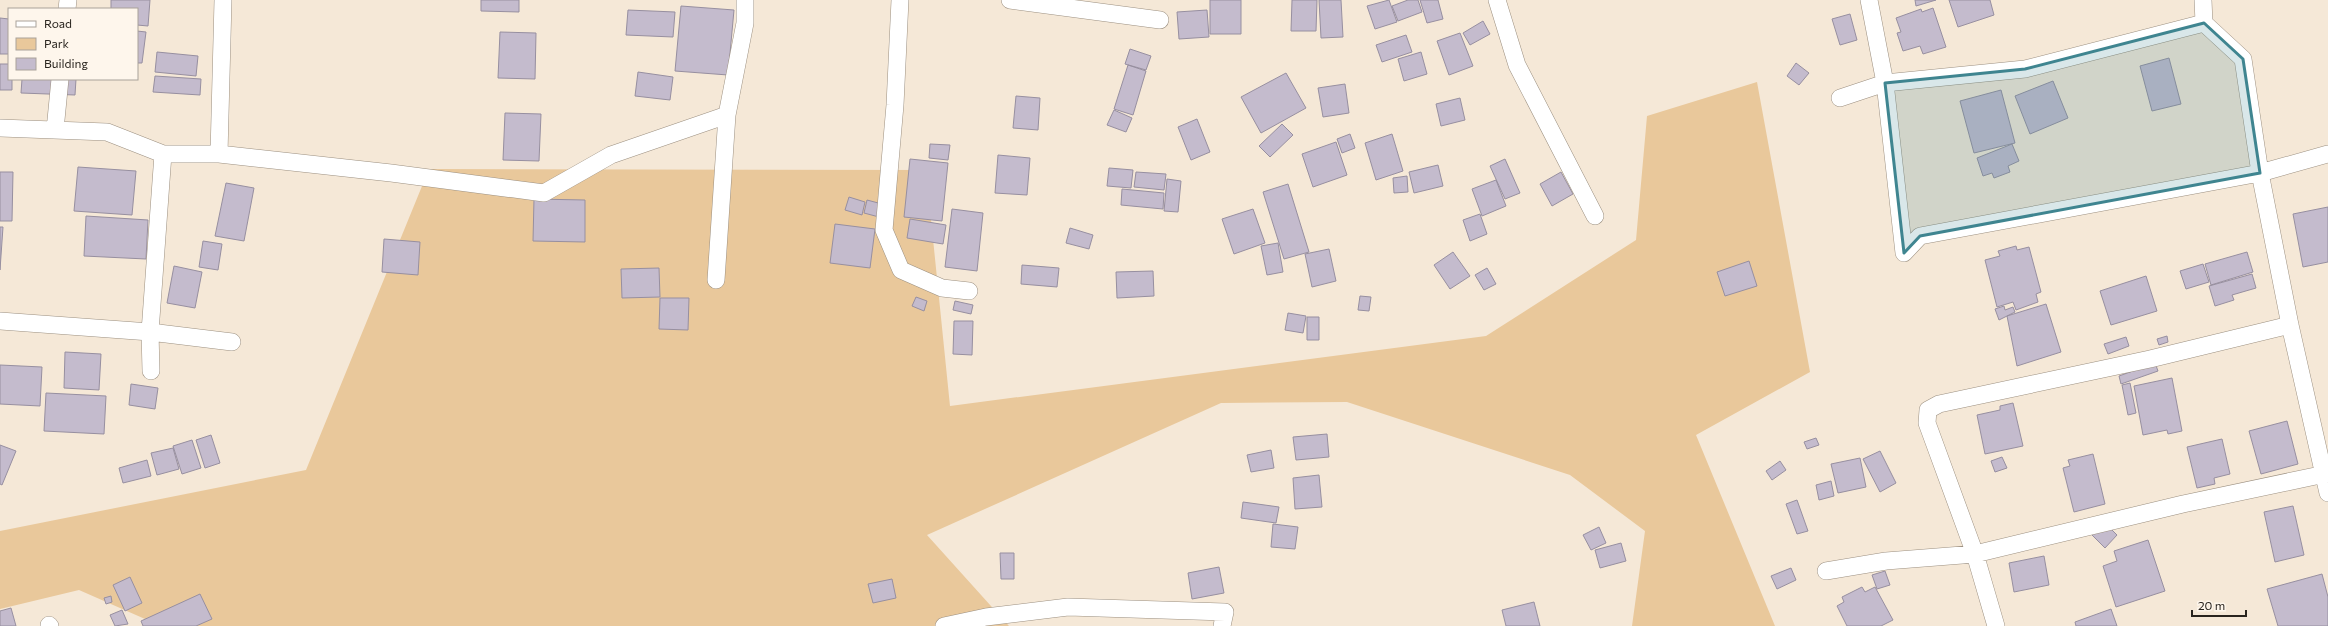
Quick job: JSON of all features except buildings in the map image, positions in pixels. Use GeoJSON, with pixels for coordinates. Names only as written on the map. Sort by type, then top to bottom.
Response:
{"type":"FeatureCollection","features":[{"type":"Feature","properties":{"kind":"street"},"geometry":{"type":"LineString","coordinates":[[219,154],[223,0]]}},
{"type":"Feature","properties":{"kind":"street"},"geometry":{"type":"LineString","coordinates":[[716,280],[727,115],[745,23],[745,0]]}},
{"type":"Feature","properties":{"kind":"street"},"geometry":{"type":"LineString","coordinates":[[900,0],[895,105],[884,230],[901,270],[942,288],[969,291]]}},
{"type":"Feature","properties":{"kind":"street"},"geometry":{"type":"LineString","coordinates":[[1010,0],[1160,20]]}},
{"type":"Feature","properties":{"kind":"street"},"geometry":{"type":"LineString","coordinates":[[1497,0],[1517,65],[1595,216]]}},
{"type":"Feature","properties":{"kind":"street"},"geometry":{"type":"LineString","coordinates":[[1869,0],[1884,83],[1904,253],[1920,236],[2260,173],[2328,154]]}},
{"type":"Feature","properties":{"kind":"street"},"geometry":{"type":"LineString","coordinates":[[2203,0],[2204,22],[2243,59],[2260,173],[2290,325],[2325,474],[2328,493]]}},
{"type":"Feature","properties":{"kind":"street"},"geometry":{"type":"LineString","coordinates":[[1840,98],[1884,83],[2025,69],[2204,22]]}},
{"type":"Feature","properties":{"kind":"street"},"geometry":{"type":"LineString","coordinates":[[55,130],[60,80]]}},
{"type":"Feature","properties":{"kind":"street"},"geometry":{"type":"LineString","coordinates":[[0,128],[107,132],[163,154],[219,154],[391,173],[544,193],[611,155],[727,115]]}},
{"type":"Feature","properties":{"kind":"street"},"geometry":{"type":"LineString","coordinates":[[151,371],[150,332],[163,154]]}},
{"type":"Feature","properties":{"kind":"street"},"geometry":{"type":"LineString","coordinates":[[0,321],[150,332],[232,342]]}},
{"type":"Feature","properties":{"kind":"street"},"geometry":{"type":"LineString","coordinates":[[1996,626],[1975,554],[1926,423],[1928,410],[1939,404],[2150,359],[2290,325]]}},
{"type":"Feature","properties":{"kind":"street"},"geometry":{"type":"LineString","coordinates":[[1826,571],[1886,561],[1975,554],[2183,504],[2325,474]]}},
{"type":"Feature","properties":{"kind":"street"},"geometry":{"type":"LineString","coordinates":[[944,626],[986,617],[1068,607],[1225,612],[1222,626]]}},
{"type":"Feature","properties":{"kind":"highlighted area"},"geometry":{"type":"Polygon","coordinates":[[[2204,23],[2243,59],[2260,173],[1920,236],[1904,253],[1885,83],[2025,69],[2204,23]]]}},
{"type":"Feature","properties":{"kind":"green space"},"geometry":{"type":"Polygon","coordinates":[[[1757,82],[1810,372],[1696,435],[1775,626],[1632,626],[1645,531],[1570,475],[1347,402],[1221,403],[927,535],[1009,626],[161,626],[79,590],[0,609],[0,531],[306,470],[429,169],[926,170],[950,406],[1486,336],[1636,240],[1647,116],[1757,82]]]}}]}
